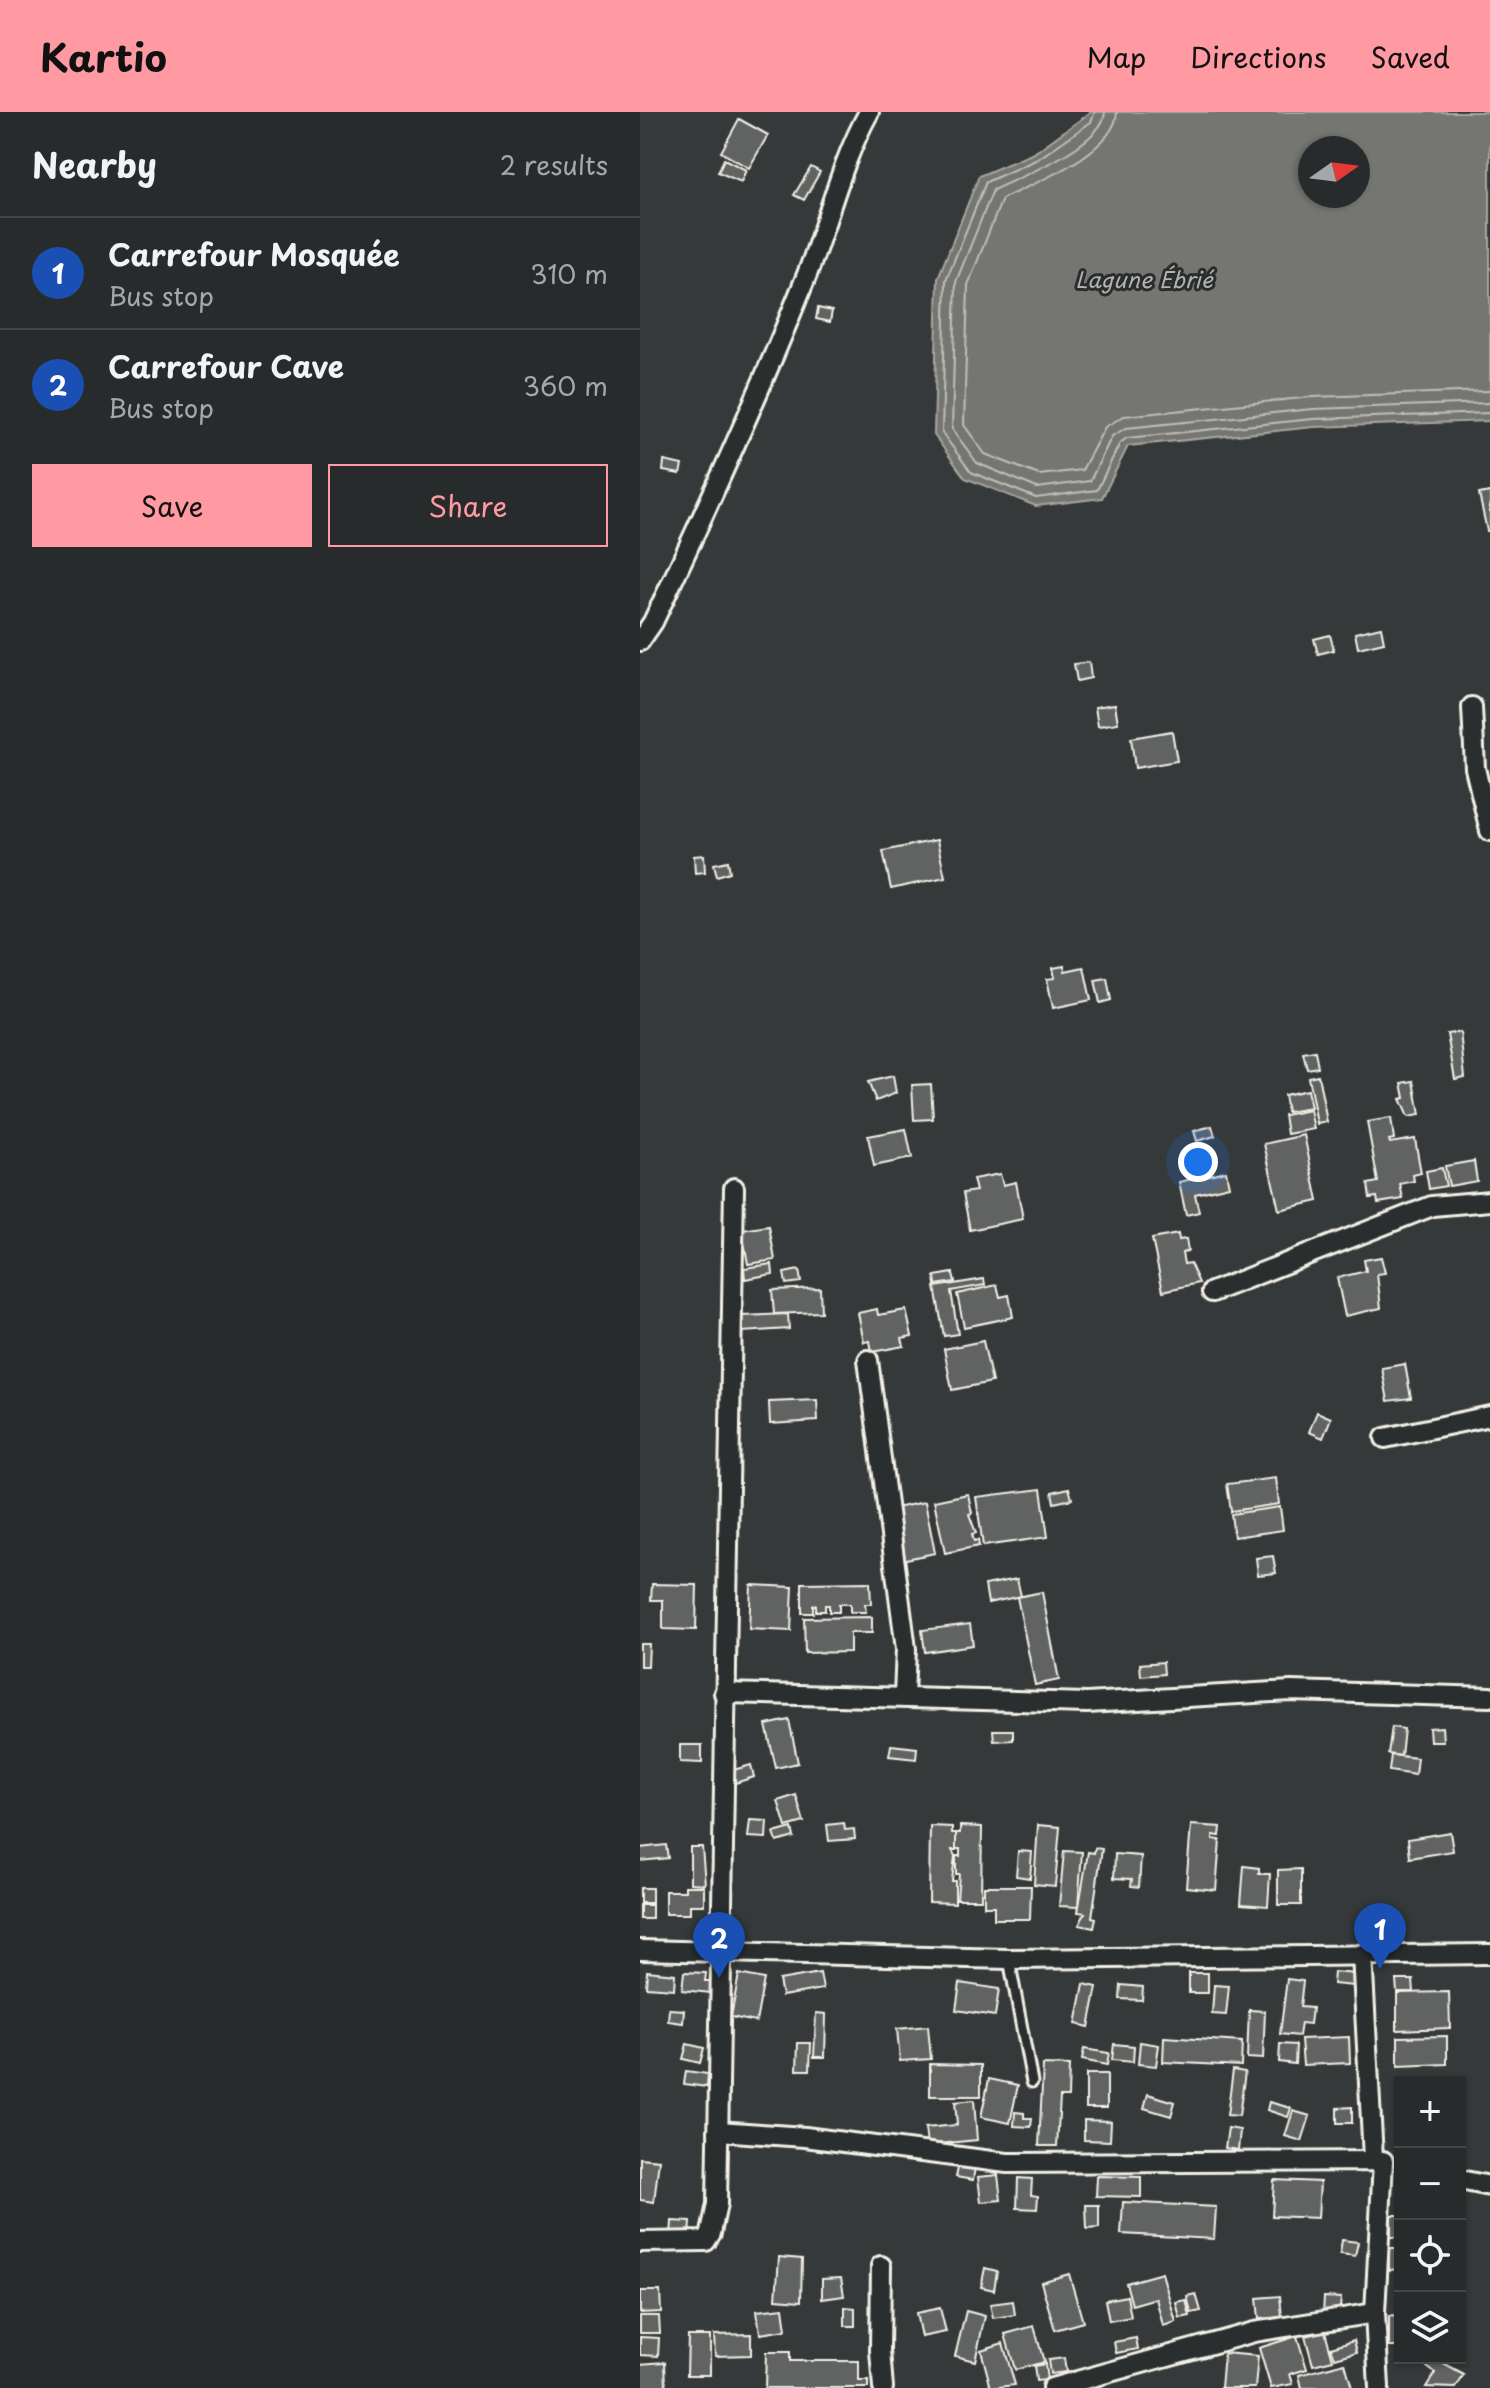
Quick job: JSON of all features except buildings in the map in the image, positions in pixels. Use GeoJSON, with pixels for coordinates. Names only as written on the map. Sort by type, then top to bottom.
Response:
{"type":"FeatureCollection","features":[{"type":"Feature","properties":{"kind":"street"},"geometry":{"type":"LineString","coordinates":[[640,641],[653,622],[713,495],[806,278],[837,182],[869,112]]}},
{"type":"Feature","properties":{"kind":"street"},"geometry":{"type":"LineString","coordinates":[[1472,707],[1475,768],[1490,831]]}},
{"type":"Feature","properties":{"kind":"street"},"geometry":{"type":"LineString","coordinates":[[640,2242],[706,2241],[711,2233],[717,2204],[734,1188]]}},
{"type":"Feature","properties":{"kind":"street"},"geometry":{"type":"LineString","coordinates":[[1212,1292],[1432,1206],[1490,1201]]}},
{"type":"Feature","properties":{"kind":"street"},"geometry":{"type":"LineString","coordinates":[[868,1360],[906,1649],[904,1696]]}},
{"type":"Feature","properties":{"kind":"street"},"geometry":{"type":"LineString","coordinates":[[1385,1438],[1490,1416]]}},
{"type":"Feature","properties":{"kind":"street"},"geometry":{"type":"LineString","coordinates":[[724,1693],[1087,1703],[1291,1691],[1490,1697]]}},
{"type":"Feature","properties":{"kind":"street"},"geometry":{"type":"LineString","coordinates":[[640,1950],[1009,1959],[1490,1954]]}},
{"type":"Feature","properties":{"kind":"street"},"geometry":{"type":"LineString","coordinates":[[1362,1954],[1385,2161],[1375,2313],[1379,2388]]}},
{"type":"Feature","properties":{"kind":"street"},"geometry":{"type":"LineString","coordinates":[[718,2131],[805,2137],[1007,2163],[1385,2161]]}},
{"type":"Feature","properties":{"kind":"street"},"geometry":{"type":"LineString","coordinates":[[1466,2181],[1490,2186]]}},
{"type":"Feature","properties":{"kind":"street"},"geometry":{"type":"LineString","coordinates":[[881,2266],[883,2388]]}},
{"type":"Feature","properties":{"kind":"street"},"geometry":{"type":"LineString","coordinates":[[1052,2388],[1254,2332],[1375,2313]]}},
{"type":"Feature","properties":{"kind":"lane"},"geometry":{"type":"LineString","coordinates":[[1009,1959],[1032,2082]]}},
{"type":"Feature","properties":{"kind":"water","name":"Lagune Ébrié"},"geometry":{"type":"Polygon","coordinates":[[[1091,112],[1490,112],[1490,421],[1314,427],[1128,446],[1102,498],[1036,506],[965,478],[934,435],[938,278],[979,176],[1034,153],[1091,112]]]}},
{"type":"Feature","properties":{"kind":"place","name":"Carrefour Mosquée"},"geometry":{"type":"Point","coordinates":[1380,1969]}},
{"type":"Feature","properties":{"kind":"place","name":"Carrefour Cave"},"geometry":{"type":"Point","coordinates":[719,1978]}}]}
